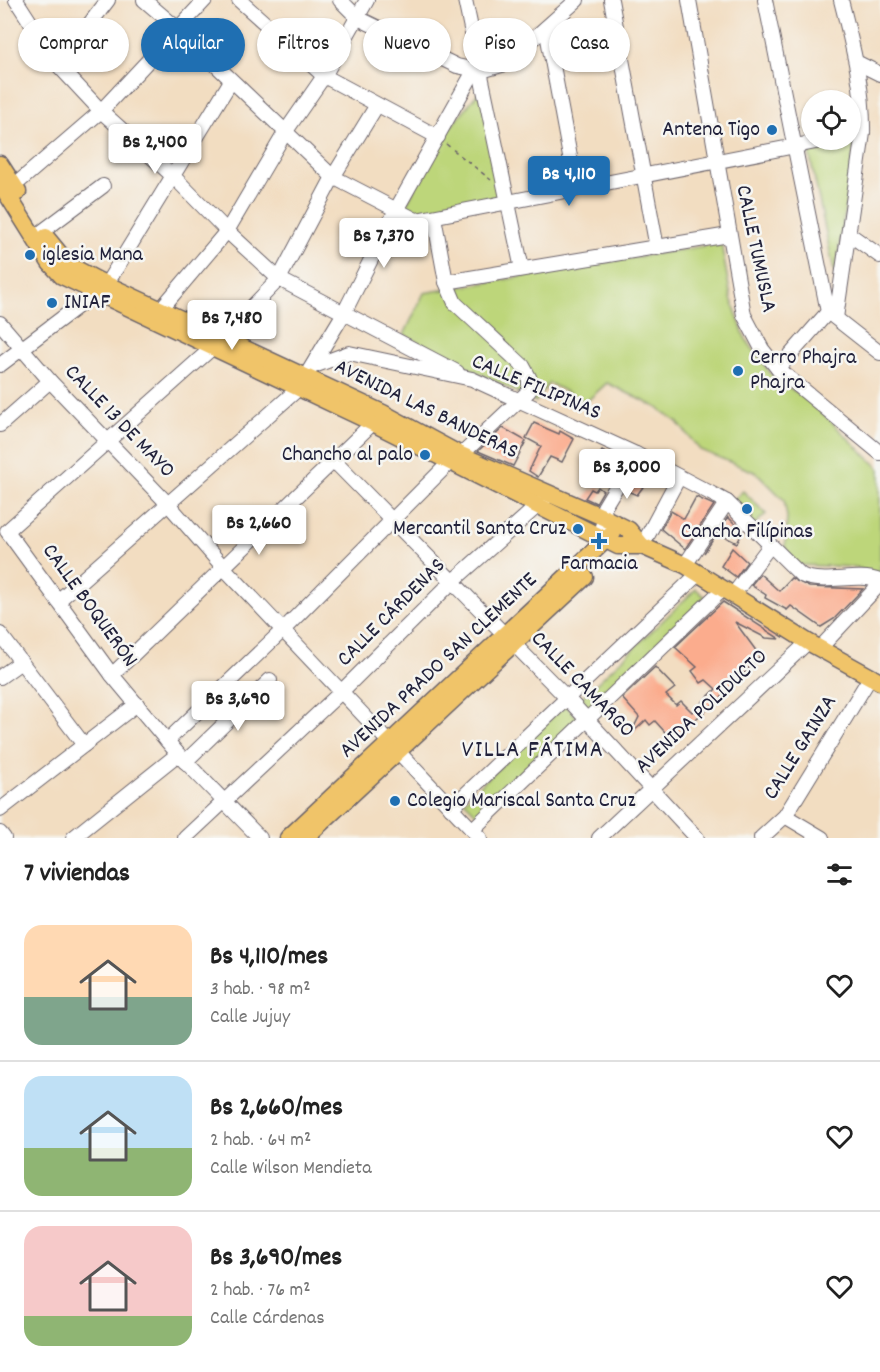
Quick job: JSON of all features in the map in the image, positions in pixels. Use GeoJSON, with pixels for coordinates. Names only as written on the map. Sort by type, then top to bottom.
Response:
{"type":"FeatureCollection","features":[{"type":"Feature","properties":{"kind":"main road","name":"AVENIDA LAS BANDERAS"},"geometry":{"type":"LineString","coordinates":[[0,164],[4,187],[50,263],[62,276],[100,288],[218,343],[306,377],[456,459],[545,499],[618,524],[642,546]]}},
{"type":"Feature","properties":{"kind":"main road","name":"AVENIDA LAS BANDERAS"},"geometry":{"type":"LineString","coordinates":[[4,187],[69,265],[100,288]]}},
{"type":"Feature","properties":{"kind":"main road","name":"AVENIDA LAS BANDERAS"},"geometry":{"type":"LineString","coordinates":[[545,499],[608,540],[642,546],[692,569],[814,645],[875,679]]}},
{"type":"Feature","properties":{"kind":"main road","name":"AVENIDA PRADO SAN CLEMENTE"},"geometry":{"type":"LineString","coordinates":[[305,838],[394,747],[509,639],[608,540],[618,524]]}},
{"type":"Feature","properties":{"kind":"main road","name":"AVENIDA PRADO SAN CLEMENTE"},"geometry":{"type":"LineString","coordinates":[[288,838],[394,747]]}},
{"type":"Feature","properties":{"kind":"street"},"geometry":{"type":"LineString","coordinates":[[16,0],[28,18]]}},
{"type":"Feature","properties":{"kind":"street"},"geometry":{"type":"LineString","coordinates":[[94,18],[108,0]]}},
{"type":"Feature","properties":{"kind":"street"},"geometry":{"type":"LineString","coordinates":[[144,0],[166,18]]}},
{"type":"Feature","properties":{"kind":"street"},"geometry":{"type":"LineString","coordinates":[[188,18],[205,0]]}},
{"type":"Feature","properties":{"kind":"street"},"geometry":{"type":"LineString","coordinates":[[238,0],[324,76],[438,136]]}},
{"type":"Feature","properties":{"kind":"street"},"geometry":{"type":"LineString","coordinates":[[340,0],[358,18],[463,67]]}},
{"type":"Feature","properties":{"kind":"street"},"geometry":{"type":"LineString","coordinates":[[156,314],[227,231],[286,131],[324,76],[367,0]]}},
{"type":"Feature","properties":{"kind":"street"},"geometry":{"type":"LineString","coordinates":[[465,0],[468,18]]}},
{"type":"Feature","properties":{"kind":"street"},"geometry":{"type":"LineString","coordinates":[[537,36],[577,0]]}},
{"type":"Feature","properties":{"kind":"street"},"geometry":{"type":"LineString","coordinates":[[611,0],[657,248]]}},
{"type":"Feature","properties":{"kind":"street","name":"CALLE TUMUSLA"},"geometry":{"type":"LineString","coordinates":[[689,0],[744,315],[762,349],[778,369],[880,453]]}},
{"type":"Feature","properties":{"kind":"street"},"geometry":{"type":"LineString","coordinates":[[765,0],[794,145],[832,315],[880,353]]}},
{"type":"Feature","properties":{"kind":"street"},"geometry":{"type":"LineString","coordinates":[[842,0],[860,90]]}},
{"type":"Feature","properties":{"kind":"street"},"geometry":{"type":"LineString","coordinates":[[546,28],[576,189]]}},
{"type":"Feature","properties":{"kind":"street"},"geometry":{"type":"LineString","coordinates":[[856,62],[880,74]]}},
{"type":"Feature","properties":{"kind":"street"},"geometry":{"type":"LineString","coordinates":[[4,187],[101,111],[141,68]]}},
{"type":"Feature","properties":{"kind":"street"},"geometry":{"type":"LineString","coordinates":[[65,72],[101,111],[173,176],[227,231],[279,279],[472,379]]}},
{"type":"Feature","properties":{"kind":"street"},"geometry":{"type":"LineString","coordinates":[[222,72],[333,177],[416,220],[508,197],[576,189],[643,177],[801,144]]}},
{"type":"Feature","properties":{"kind":"street"},"geometry":{"type":"LineString","coordinates":[[58,601],[169,505],[306,377],[325,341],[344,313],[396,210],[477,72]]}},
{"type":"Feature","properties":{"kind":"street"},"geometry":{"type":"LineString","coordinates":[[478,72],[508,197],[522,268]]}},
{"type":"Feature","properties":{"kind":"street"},"geometry":{"type":"LineString","coordinates":[[0,365],[100,288],[231,81]]}},
{"type":"Feature","properties":{"kind":"street"},"geometry":{"type":"LineString","coordinates":[[861,94],[864,113],[861,122]]}},
{"type":"Feature","properties":{"kind":"street"},"geometry":{"type":"LineString","coordinates":[[108,443],[218,343],[279,279],[333,177],[377,105]]}},
{"type":"Feature","properties":{"kind":"street"},"geometry":{"type":"LineString","coordinates":[[778,369],[832,315],[849,234],[856,150]]}},
{"type":"Feature","properties":{"kind":"street"},"geometry":{"type":"LineString","coordinates":[[43,231],[103,186]]}},
{"type":"Feature","properties":{"kind":"street"},"geometry":{"type":"LineString","coordinates":[[167,741],[283,630],[391,520],[529,391],[529,377],[523,366],[455,303],[446,282],[434,217]]}},
{"type":"Feature","properties":{"kind":"street"},"geometry":{"type":"LineString","coordinates":[[849,234],[880,256]]}},
{"type":"Feature","properties":{"kind":"street"},"geometry":{"type":"LineString","coordinates":[[446,282],[729,235]]}},
{"type":"Feature","properties":{"kind":"street","name":"CALLE 13 DE MAYO"},"geometry":{"type":"LineString","coordinates":[[0,323],[50,381],[169,505],[224,568],[476,834]]}},
{"type":"Feature","properties":{"kind":"street","name":"CALLE FILIPINAS"},"geometry":{"type":"LineString","coordinates":[[306,377],[349,353],[472,379],[636,454],[727,502],[794,570],[809,579],[862,578],[880,583]]}},
{"type":"Feature","properties":{"kind":"street"},"geometry":{"type":"LineString","coordinates":[[0,425],[50,381]]}},
{"type":"Feature","properties":{"kind":"street"},"geometry":{"type":"LineString","coordinates":[[112,675],[378,418]]}},
{"type":"Feature","properties":{"kind":"street","name":"CALLE BOQUERÓN"},"geometry":{"type":"LineString","coordinates":[[108,443],[8,531],[112,675],[182,758],[260,838]]}},
{"type":"Feature","properties":{"kind":"street"},"geometry":{"type":"LineString","coordinates":[[618,524],[604,507],[636,454]]}},
{"type":"Feature","properties":{"kind":"street","name":"CALLE CAMARGO"},"geometry":{"type":"LineString","coordinates":[[334,461],[567,698],[697,838]]}},
{"type":"Feature","properties":{"kind":"street"},"geometry":{"type":"LineString","coordinates":[[642,546],[679,477]]}},
{"type":"Feature","properties":{"kind":"street","name":"CALLE CÁRDENAS"},"geometry":{"type":"LineString","coordinates":[[185,838],[341,692],[453,582],[545,499]]}},
{"type":"Feature","properties":{"kind":"street"},"geometry":{"type":"LineString","coordinates":[[451,808],[567,698],[692,569],[727,502]]}},
{"type":"Feature","properties":{"kind":"street"},"geometry":{"type":"LineString","coordinates":[[476,834],[587,720],[728,592],[770,547]]}},
{"type":"Feature","properties":{"kind":"street","name":"AVENIDA POLIDUCTO"},"geometry":{"type":"LineString","coordinates":[[599,838],[650,789],[814,645],[880,583]]}},
{"type":"Feature","properties":{"kind":"street"},"geometry":{"type":"LineString","coordinates":[[0,634],[84,745]]}},
{"type":"Feature","properties":{"kind":"street"},"geometry":{"type":"LineString","coordinates":[[0,677],[21,662]]}},
{"type":"Feature","properties":{"kind":"street","name":"CALLE GAINZA"},"geometry":{"type":"LineString","coordinates":[[761,838],[785,816],[875,679]]}},
{"type":"Feature","properties":{"kind":"street"},"geometry":{"type":"LineString","coordinates":[[73,838],[182,758],[270,680]]}},
{"type":"Feature","properties":{"kind":"street"},"geometry":{"type":"LineString","coordinates":[[0,810],[137,704]]}},
{"type":"Feature","properties":{"kind":"street"},"geometry":{"type":"LineString","coordinates":[[785,816],[822,838]]}},
{"type":"Feature","properties":{"kind":"street"},"geometry":{"type":"LineString","coordinates":[[0,833],[4,838]]}},
{"type":"Feature","properties":{"kind":"path"},"geometry":{"type":"LineString","coordinates":[[438,136],[508,197]]}},
{"type":"Feature","properties":{"kind":"green space"},"geometry":{"type":"Polygon","coordinates":[[[482,88],[500,197],[419,213],[406,205],[440,140],[482,88]]]}},
{"type":"Feature","properties":{"kind":"green space"},"geometry":{"type":"Polygon","coordinates":[[[809,150],[854,150],[835,276],[809,150]]]}},
{"type":"Feature","properties":{"kind":"green space"},"geometry":{"type":"Polygon","coordinates":[[[721,243],[731,298],[745,338],[773,377],[812,403],[880,469],[880,576],[855,567],[797,565],[785,548],[787,517],[784,500],[757,473],[700,450],[677,422],[656,407],[607,383],[586,402],[549,383],[536,402],[404,335],[424,293],[721,243]]]}},
{"type":"Feature","properties":{"kind":"green space","name":"Cancha Filípinas"},"geometry":{"type":"Polygon","coordinates":[[[743,491],[766,514],[752,527],[729,504],[743,491]]]}},
{"type":"Feature","properties":{"kind":"green space"},"geometry":{"type":"Polygon","coordinates":[[[696,589],[706,598],[589,713],[578,701],[696,589]]]}},
{"type":"Feature","properties":{"kind":"green space"},"geometry":{"type":"Polygon","coordinates":[[[565,705],[581,721],[480,817],[464,801],[565,705]]]}},
{"type":"Feature","properties":{"kind":"building"},"geometry":{"type":"Polygon","coordinates":[[[534,423],[559,434],[560,431],[574,439],[562,462],[550,457],[538,477],[529,471],[541,446],[526,438],[534,423]]]}},
{"type":"Feature","properties":{"kind":"building"},"geometry":{"type":"Polygon","coordinates":[[[503,428],[526,441],[513,466],[478,451],[503,428]]]}},
{"type":"Feature","properties":{"kind":"building"},"geometry":{"type":"Polygon","coordinates":[[[602,451],[621,462],[613,475],[594,464],[602,451]]]}},
{"type":"Feature","properties":{"kind":"building"},"geometry":{"type":"Polygon","coordinates":[[[639,466],[651,476],[637,495],[625,490],[639,466]]]}},
{"type":"Feature","properties":{"kind":"building"},"geometry":{"type":"Polygon","coordinates":[[[598,487],[603,491],[596,503],[585,498],[591,489],[595,491],[598,487]]]}},
{"type":"Feature","properties":{"kind":"building"},"geometry":{"type":"Polygon","coordinates":[[[696,497],[714,505],[685,549],[661,529],[671,511],[684,519],[696,497]]]}},
{"type":"Feature","properties":{"kind":"building"},"geometry":{"type":"Polygon","coordinates":[[[728,517],[743,532],[737,543],[717,533],[728,517]]]}},
{"type":"Feature","properties":{"kind":"building"},"geometry":{"type":"Polygon","coordinates":[[[732,548],[747,562],[736,577],[721,566],[732,548]]]}},
{"type":"Feature","properties":{"kind":"building"},"geometry":{"type":"Polygon","coordinates":[[[760,574],[779,591],[791,578],[809,587],[863,589],[834,619],[821,627],[791,606],[787,610],[765,598],[766,595],[751,585],[760,574]]]}},
{"type":"Feature","properties":{"kind":"building"},"geometry":{"type":"Polygon","coordinates":[[[723,602],[780,639],[766,638],[735,622],[760,656],[720,699],[686,727],[674,742],[655,721],[650,725],[646,720],[630,735],[639,717],[622,698],[655,667],[675,688],[666,695],[676,705],[681,701],[692,712],[716,689],[706,680],[701,683],[692,671],[697,667],[675,647],[723,602]]]}},
{"type":"Feature","properties":{"kind":"place","name":"Antena Tigo"},"geometry":{"type":"Point","coordinates":[772,130]}},
{"type":"Feature","properties":{"kind":"place","name":"iglesia Mana"},"geometry":{"type":"Point","coordinates":[30,255]}},
{"type":"Feature","properties":{"kind":"place","name":"INIAF"},"geometry":{"type":"Point","coordinates":[52,303]}},
{"type":"Feature","properties":{"kind":"place","name":"Cerro Phajra Phajra"},"geometry":{"type":"Point","coordinates":[738,371]}},
{"type":"Feature","properties":{"kind":"place","name":"Chancho al palo"},"geometry":{"type":"Point","coordinates":[425,455]}},
{"type":"Feature","properties":{"kind":"place","name":"Cancha Filípinas"},"geometry":{"type":"Point","coordinates":[747,509]}},
{"type":"Feature","properties":{"kind":"place","name":"Mercantil Santa Cruz"},"geometry":{"type":"Point","coordinates":[578,529]}},
{"type":"Feature","properties":{"kind":"place","name":"Farmacia"},"geometry":{"type":"Point","coordinates":[599,541]}},
{"type":"Feature","properties":{"kind":"place","name":"Colegio Mariscal Santa Cruz"},"geometry":{"type":"Point","coordinates":[395,801]}},
{"type":"Feature","properties":{"kind":"district","name":"VILLA FÁTIMA"},"geometry":{"type":"Point","coordinates":[533,751]}}]}
